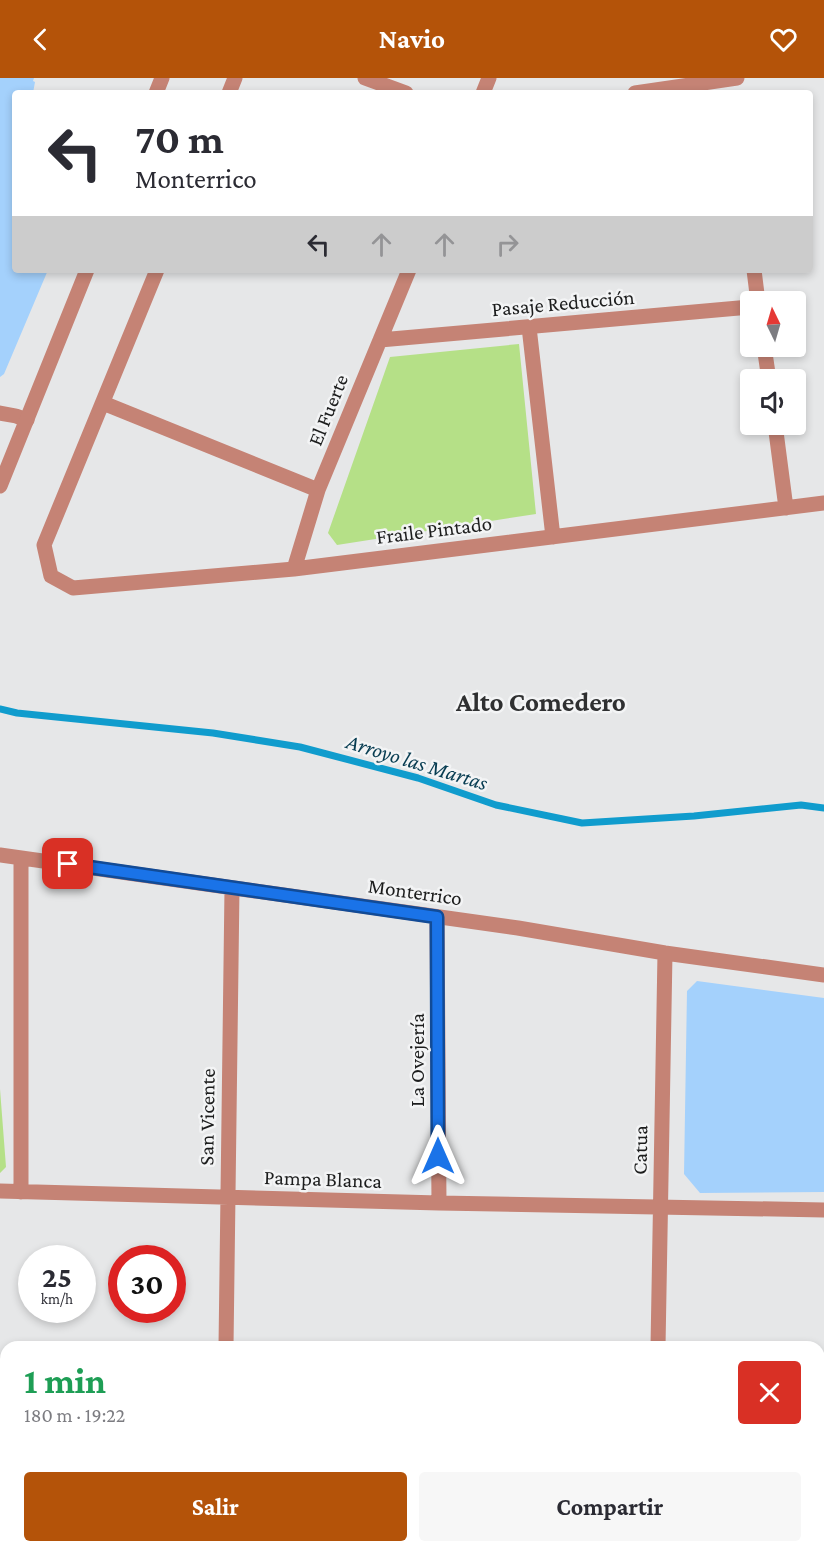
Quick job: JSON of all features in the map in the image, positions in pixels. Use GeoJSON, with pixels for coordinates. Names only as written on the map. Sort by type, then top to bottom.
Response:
{"type":"FeatureCollection","features":[{"type":"Feature","properties":{"kind":"street"},"geometry":{"type":"LineString","coordinates":[[365,78],[398,90]]}},
{"type":"Feature","properties":{"kind":"street"},"geometry":{"type":"LineString","coordinates":[[654,90],[736,78]]}},
{"type":"Feature","properties":{"kind":"street"},"geometry":{"type":"LineString","coordinates":[[0,486],[86,273]]}},
{"type":"Feature","properties":{"kind":"street"},"geometry":{"type":"LineString","coordinates":[[156,273],[104,403],[318,490]]}},
{"type":"Feature","properties":{"kind":"street","name":"El Fuerte"},"geometry":{"type":"LineString","coordinates":[[294,569],[318,490],[408,273]]}},
{"type":"Feature","properties":{"kind":"street"},"geometry":{"type":"LineString","coordinates":[[754,273],[757,291]]}},
{"type":"Feature","properties":{"kind":"street","name":"Pasaje Reducción"},"geometry":{"type":"LineString","coordinates":[[380,340],[740,308]]}},
{"type":"Feature","properties":{"kind":"street"},"geometry":{"type":"LineString","coordinates":[[529,327],[553,537]]}},
{"type":"Feature","properties":{"kind":"street","name":"Fraile Pintado"},"geometry":{"type":"LineString","coordinates":[[104,403],[44,545],[51,576],[73,588],[294,569],[824,503]]}},
{"type":"Feature","properties":{"kind":"street"},"geometry":{"type":"LineString","coordinates":[[0,413],[27,420]]}},
{"type":"Feature","properties":{"kind":"street"},"geometry":{"type":"LineString","coordinates":[[776,435],[786,508]]}},
{"type":"Feature","properties":{"kind":"street","name":"Monterrico"},"geometry":{"type":"LineString","coordinates":[[0,855],[824,975]]}},
{"type":"Feature","properties":{"kind":"street"},"geometry":{"type":"LineString","coordinates":[[21,858],[21,1192]]}},
{"type":"Feature","properties":{"kind":"street","name":"San Vicente"},"geometry":{"type":"LineString","coordinates":[[226,1341],[232,888]]}},
{"type":"Feature","properties":{"kind":"street","name":"La Ovejería"},"geometry":{"type":"LineString","coordinates":[[437,917],[439,1203]]}},
{"type":"Feature","properties":{"kind":"street","name":"Catua"},"geometry":{"type":"LineString","coordinates":[[658,1341],[665,953]]}},
{"type":"Feature","properties":{"kind":"street","name":"Pampa Blanca"},"geometry":{"type":"LineString","coordinates":[[0,1191],[439,1203],[824,1210]]}},
{"type":"Feature","properties":{"kind":"green space"},"geometry":{"type":"Polygon","coordinates":[[[519,344],[536,514],[337,545],[328,533],[390,357],[519,344]]]}},
{"type":"Feature","properties":{"kind":"green space"},"geometry":{"type":"Polygon","coordinates":[[[0,1089],[6,1167],[0,1173],[0,1089]]]}},
{"type":"Feature","properties":{"kind":"building"},"geometry":{"type":"Polygon","coordinates":[[[0,78],[34,78],[34,90],[12,90],[12,273],[47,273],[4,374],[0,377],[0,78]]]}},
{"type":"Feature","properties":{"kind":"building"},"geometry":{"type":"Polygon","coordinates":[[[697,981],[824,998],[824,1192],[700,1193],[684,1174],[687,991],[697,981]]]}},
{"type":"Feature","properties":{"kind":"waterway","name":"Arroyo las Martas"},"geometry":{"type":"LineString","coordinates":[[0,709],[17,713],[213,733],[300,747],[418,778],[496,805],[582,823],[694,816],[801,805],[824,808]]}},
{"type":"Feature","properties":{"kind":"district","name":"Alto Comedero"},"geometry":{"type":"Point","coordinates":[541,702]}},
{"type":"Feature","properties":{"kind":"route"},"geometry":{"type":"LineString","coordinates":[[68,864],[437,917],[438,1156]]}}]}
